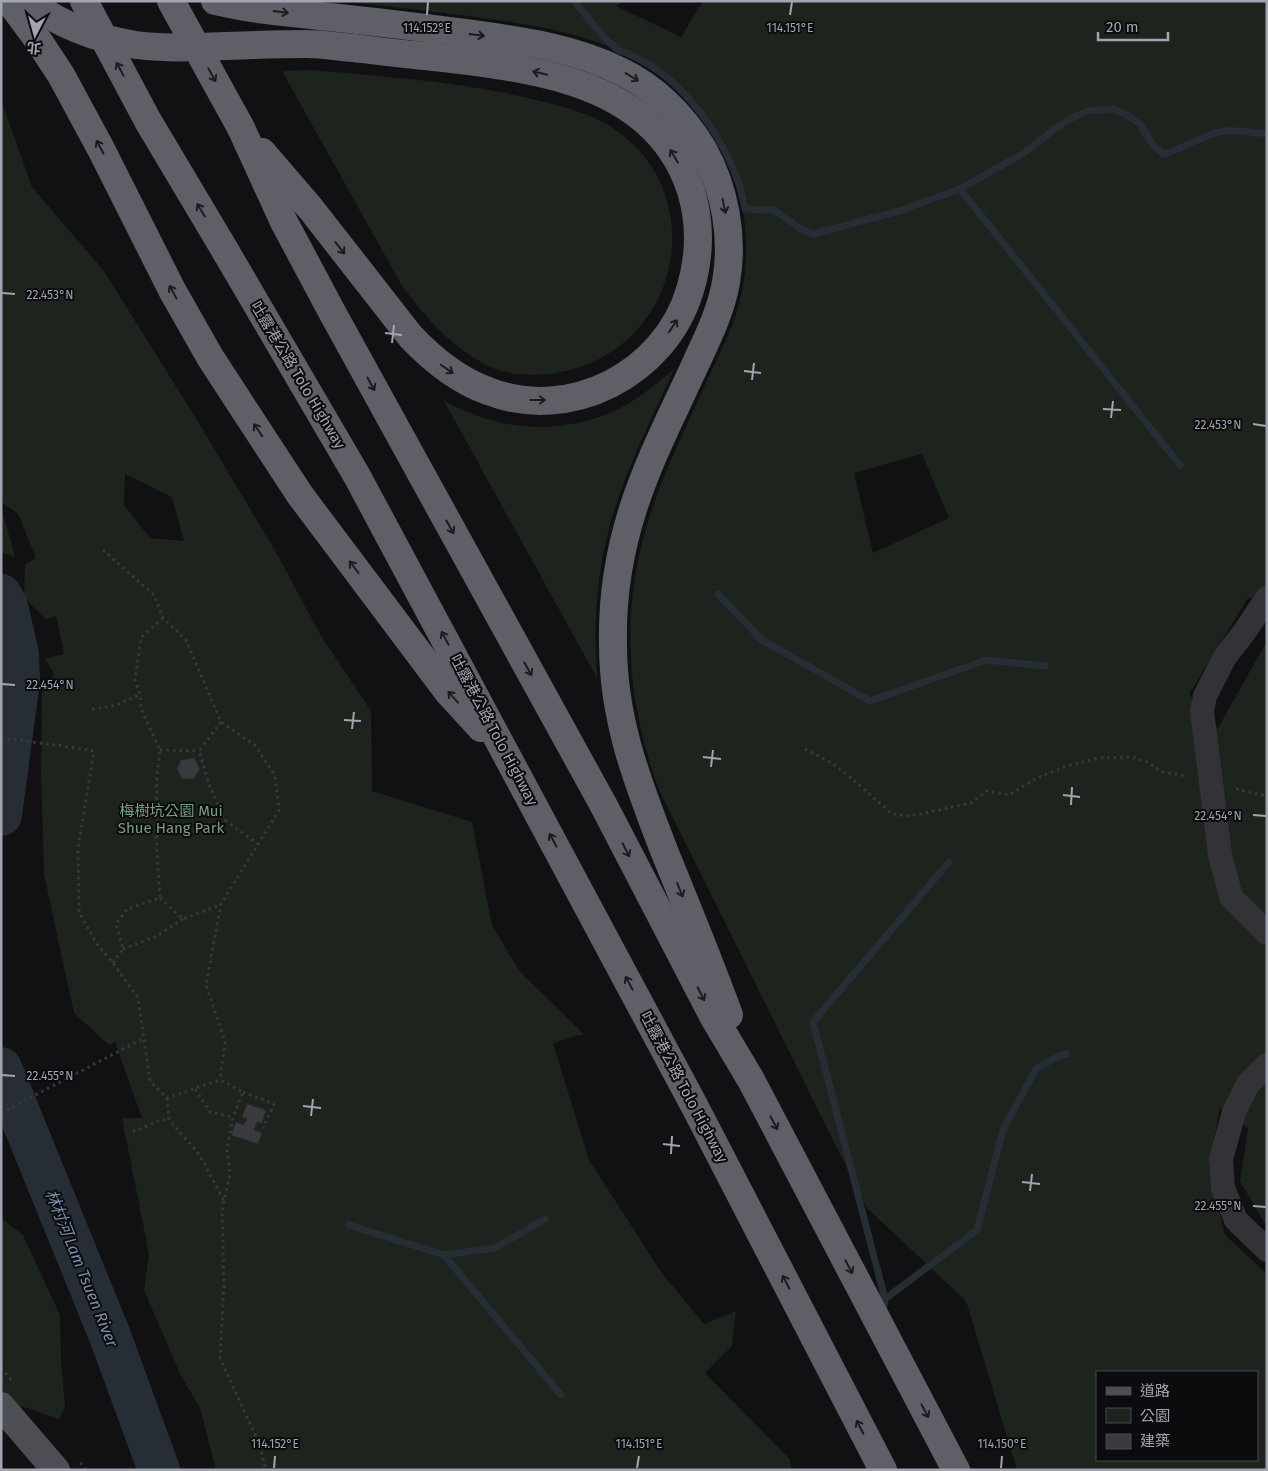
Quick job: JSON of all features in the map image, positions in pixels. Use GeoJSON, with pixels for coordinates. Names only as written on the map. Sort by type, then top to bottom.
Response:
{"type":"FeatureCollection","features":[{"type":"Feature","properties":{"kind":"highway"},"geometry":{"type":"LineString","coordinates":[[9,1],[61,75],[190,322],[215,365],[295,487],[448,692],[509,758]]}},
{"type":"Feature","properties":{"kind":"highway"},"geometry":{"type":"LineString","coordinates":[[28,1],[40,10],[72,27],[95,36],[134,45],[166,48],[310,44],[532,71],[581,84],[606,95],[629,108],[659,134],[674,154],[687,178],[697,219],[698,256],[689,294],[678,320],[660,346],[641,365],[621,379],[593,392],[567,398],[538,401],[516,399],[490,392],[468,383],[447,370],[411,337],[284,176],[241,128]]}},
{"type":"Feature","properties":{"kind":"highway","name":"吐露港公路 Tolo Highway"},"geometry":{"type":"LineString","coordinates":[[84,1],[148,121],[357,476],[695,1107],[883,1470]]}},
{"type":"Feature","properties":{"kind":"highway"},"geometry":{"type":"LineString","coordinates":[[171,1],[241,128],[284,222],[348,342],[604,806],[713,1016],[751,1080],[956,1470]]}},
{"type":"Feature","properties":{"kind":"highway"},"geometry":{"type":"LineString","coordinates":[[215,1],[281,12],[519,40],[564,50],[623,72],[660,97],[690,130],[709,160],[721,194],[728,228],[729,246],[726,282],[716,316],[633,508],[617,574],[613,619],[613,664],[621,724],[633,767],[728,1012],[751,1080]]}},
{"type":"Feature","properties":{"kind":"main road"},"geometry":{"type":"LineString","coordinates":[[1,1406],[56,1470]]}},
{"type":"Feature","properties":{"kind":"lane"},"geometry":{"type":"LineString","coordinates":[[1267,598],[1245,632],[1225,657],[1205,696],[1202,710],[1220,856],[1225,878],[1231,897],[1267,933]]}},
{"type":"Feature","properties":{"kind":"lane"},"geometry":{"type":"LineString","coordinates":[[1267,1065],[1248,1084],[1234,1112],[1220,1158],[1222,1188],[1236,1220],[1267,1250]]}},
{"type":"Feature","properties":{"kind":"path"},"geometry":{"type":"LineString","coordinates":[[103,550],[154,595],[163,618],[186,640],[221,722],[256,746],[274,776],[279,810],[221,904],[206,985],[225,1041],[220,1080]]}},
{"type":"Feature","properties":{"kind":"path"},"geometry":{"type":"LineString","coordinates":[[163,618],[141,637],[135,680],[140,694],[141,708],[160,750],[157,776],[156,836],[160,898],[183,918]]}},
{"type":"Feature","properties":{"kind":"path"},"geometry":{"type":"LineString","coordinates":[[92,709],[121,704],[140,694]]}},
{"type":"Feature","properties":{"kind":"path"},"geometry":{"type":"LineString","coordinates":[[199,750],[221,722]]}},
{"type":"Feature","properties":{"kind":"path"},"geometry":{"type":"LineString","coordinates":[[1,738],[94,751],[78,847],[79,912],[96,943],[138,998],[150,1081],[167,1098],[169,1120],[199,1154],[224,1201]]}},
{"type":"Feature","properties":{"kind":"path"},"geometry":{"type":"LineString","coordinates":[[805,748],[850,776],[891,813],[904,816],[971,803],[987,791],[1010,795],[1038,778],[1068,766],[1098,758],[1132,757],[1147,762],[1162,772],[1190,776]]}},
{"type":"Feature","properties":{"kind":"path"},"geometry":{"type":"LineString","coordinates":[[160,750],[199,750]]}},
{"type":"Feature","properties":{"kind":"path"},"geometry":{"type":"LineString","coordinates":[[199,750],[209,784],[225,820],[258,844]]}},
{"type":"Feature","properties":{"kind":"path"},"geometry":{"type":"LineString","coordinates":[[1233,788],[1267,796]]}},
{"type":"Feature","properties":{"kind":"path"},"geometry":{"type":"LineString","coordinates":[[156,836],[179,828],[194,831],[225,820]]}},
{"type":"Feature","properties":{"kind":"path"},"geometry":{"type":"LineString","coordinates":[[123,949],[116,924],[127,910],[160,898]]}},
{"type":"Feature","properties":{"kind":"path"},"geometry":{"type":"LineString","coordinates":[[113,963],[123,949],[155,937],[183,918],[221,904]]}},
{"type":"Feature","properties":{"kind":"path"},"geometry":{"type":"LineString","coordinates":[[1,1113],[144,1038]]}},
{"type":"Feature","properties":{"kind":"path"},"geometry":{"type":"LineString","coordinates":[[167,1098],[220,1080],[243,1092],[274,1104],[263,1128]]}},
{"type":"Feature","properties":{"kind":"path"},"geometry":{"type":"LineString","coordinates":[[195,1089],[210,1112],[232,1117]]}},
{"type":"Feature","properties":{"kind":"path"},"geometry":{"type":"LineString","coordinates":[[243,1092],[232,1117],[227,1149],[230,1173],[222,1212],[224,1286],[220,1358],[259,1443],[266,1470]]}},
{"type":"Feature","properties":{"kind":"path"},"geometry":{"type":"LineString","coordinates":[[133,1132],[160,1120],[169,1120]]}},
{"type":"Feature","properties":{"kind":"green space"},"geometry":{"type":"Polygon","coordinates":[[[343,1],[624,1],[616,6],[681,37],[703,1],[1267,1],[1267,596],[1248,598],[1189,694],[1218,728],[1267,641],[1267,1227],[1240,1181],[1248,1128],[1220,1107],[1209,1169],[1225,1235],[1267,1274],[1267,1470],[1017,1470],[966,1301],[867,1208],[659,790],[642,732],[632,672],[630,643],[634,582],[652,508],[733,323],[740,301],[744,278],[746,231],[737,185],[729,163],[708,124],[681,93],[649,68],[612,48],[578,36],[532,26],[469,16],[343,1]],[[922,454],[854,473],[873,553],[949,518],[922,454]]]}},
{"type":"Feature","properties":{"kind":"green space"},"geometry":{"type":"Polygon","coordinates":[[[310,70],[428,81],[515,95],[586,114],[610,126],[643,155],[663,189],[672,227],[670,265],[657,301],[634,333],[602,358],[561,372],[545,374],[528,375],[495,369],[468,354],[455,344],[420,309],[401,284],[282,71],[310,70]]]}},
{"type":"Feature","properties":{"kind":"green space","name":"梅樹坑公園 Mui Shue Hang Park"},"geometry":{"type":"Polygon","coordinates":[[[1,100],[32,187],[104,271],[200,425],[277,554],[321,636],[371,711],[372,791],[472,822],[492,925],[520,972],[584,1034],[553,1043],[589,1160],[661,1272],[704,1324],[736,1311],[732,1346],[705,1373],[790,1459],[791,1470],[216,1470],[200,1408],[181,1376],[144,1290],[149,1254],[122,1118],[142,1118],[115,1042],[109,1045],[74,1013],[44,875],[41,773],[42,690],[54,674],[45,659],[64,654],[56,616],[46,619],[24,597],[25,565],[36,558],[18,514],[1,502],[1,100]],[[125,474],[124,505],[150,538],[184,541],[172,497],[125,474]]]}},
{"type":"Feature","properties":{"kind":"green space"},"geometry":{"type":"Polygon","coordinates":[[[674,369],[629,470],[616,505],[604,548],[596,612],[597,678],[444,401],[481,417],[511,425],[547,427],[565,425],[600,417],[616,410],[631,402],[674,369]]]}},
{"type":"Feature","properties":{"kind":"green space"},"geometry":{"type":"Polygon","coordinates":[[[1,506],[15,557],[1,552],[1,506]]]}},
{"type":"Feature","properties":{"kind":"green space"},"geometry":{"type":"Polygon","coordinates":[[[1,1218],[23,1235],[60,1315],[65,1407],[59,1419],[18,1405],[1,1389],[1,1218]]]}},
{"type":"Feature","properties":{"kind":"building"},"geometry":{"type":"Polygon","coordinates":[[[194,758],[200,769],[194,778],[183,779],[177,769],[181,760],[194,758]]]}},
{"type":"Feature","properties":{"kind":"building"},"geometry":{"type":"Polygon","coordinates":[[[247,1104],[266,1110],[262,1123],[257,1122],[254,1130],[262,1133],[258,1144],[231,1135],[236,1122],[244,1125],[247,1118],[242,1117],[247,1104]]]}},
{"type":"Feature","properties":{"kind":"waterway"},"geometry":{"type":"LineString","coordinates":[[574,1],[601,34],[619,51],[628,53],[656,69],[692,102],[710,126],[732,165],[740,186],[745,209],[774,210],[801,229],[813,234],[899,211],[960,189],[1024,153],[1056,128],[1088,111],[1114,109],[1125,114],[1139,123],[1153,145],[1163,154],[1215,133],[1234,131],[1267,134]]}},
{"type":"Feature","properties":{"kind":"waterway"},"geometry":{"type":"LineString","coordinates":[[960,189],[1180,465]]}},
{"type":"Feature","properties":{"kind":"waterway"},"geometry":{"type":"LineString","coordinates":[[718,594],[762,640],[870,701],[986,660],[1045,666]]}},
{"type":"Feature","properties":{"kind":"waterway","name":"林村河 Lam Tsuen River"},"geometry":{"type":"LineString","coordinates":[[1,595],[7,606],[18,654],[19,681],[1,815]]}},
{"type":"Feature","properties":{"kind":"waterway"},"geometry":{"type":"LineString","coordinates":[[883,1313],[885,1299],[813,1022],[949,862]]}},
{"type":"Feature","properties":{"kind":"waterway"},"geometry":{"type":"LineString","coordinates":[[885,1299],[977,1230],[1003,1130],[1036,1069],[1056,1057],[1067,1054]]}},
{"type":"Feature","properties":{"kind":"waterway","name":"林村河 Lam Tsuen River"},"geometry":{"type":"LineString","coordinates":[[1,1068],[110,1336],[159,1470]]}},
{"type":"Feature","properties":{"kind":"waterway"},"geometry":{"type":"LineString","coordinates":[[444,1255],[495,1248],[545,1219]]}},
{"type":"Feature","properties":{"kind":"waterway"},"geometry":{"type":"LineString","coordinates":[[349,1225],[444,1255],[561,1395]]}}]}
